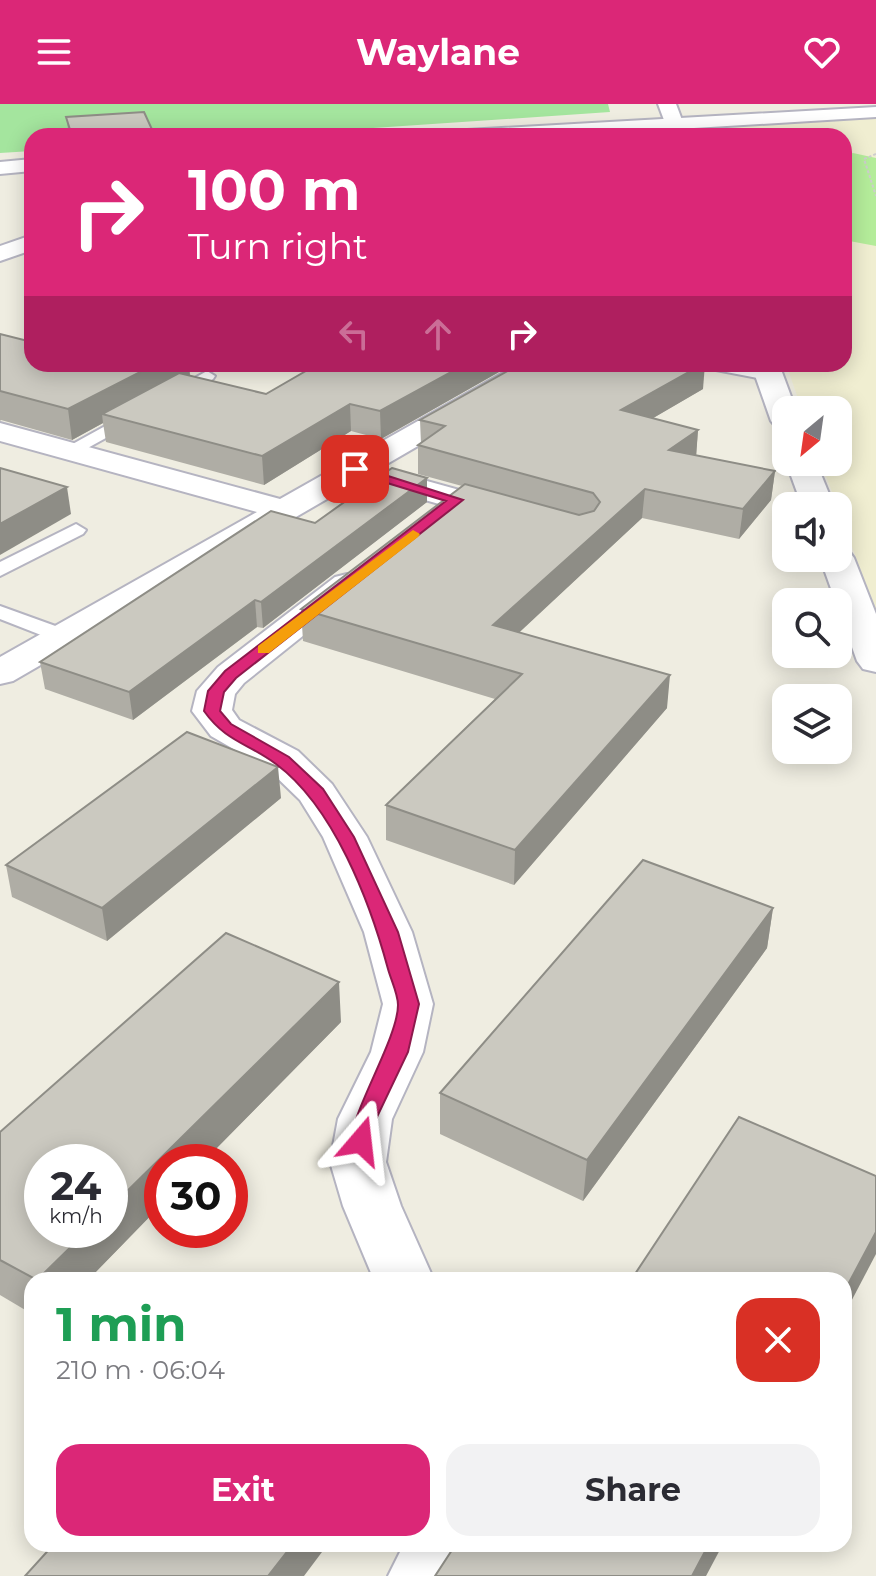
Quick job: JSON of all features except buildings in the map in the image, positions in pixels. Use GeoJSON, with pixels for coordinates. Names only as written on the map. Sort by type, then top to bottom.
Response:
{"type":"FeatureCollection","features":[{"type":"Feature","properties":{"kind":"street"},"geometry":{"type":"LineString","coordinates":[[577,128],[876,112]]}},
{"type":"Feature","properties":{"kind":"street"},"geometry":{"type":"LineString","coordinates":[[0,168],[24,166]]}},
{"type":"Feature","properties":{"kind":"street"},"geometry":{"type":"LineString","coordinates":[[0,254],[24,245]]}},
{"type":"Feature","properties":{"kind":"street"},"geometry":{"type":"LineString","coordinates":[[0,673],[525,372]]}},
{"type":"Feature","properties":{"kind":"street"},"geometry":{"type":"LineString","coordinates":[[768,372],[777,396]]}},
{"type":"Feature","properties":{"kind":"street"},"geometry":{"type":"LineString","coordinates":[[0,432],[284,510]]}},
{"type":"Feature","properties":{"kind":"street"},"geometry":{"type":"LineString","coordinates":[[355,469],[532,520]]}},
{"type":"Feature","properties":{"kind":"street"},"geometry":{"type":"LineString","coordinates":[[419,529],[456,500]]}},
{"type":"Feature","properties":{"kind":"street"},"geometry":{"type":"LineString","coordinates":[[381,558],[231,675],[216,691],[212,711],[225,728],[283,760],[317,793],[345,837],[388,932],[408,1004],[397,1052],[365,1119],[358,1162],[372,1206],[401,1272]]}},
{"type":"Feature","properties":{"kind":"street"},"geometry":{"type":"LineString","coordinates":[[842,572],[876,661]]}},
{"type":"Feature","properties":{"kind":"street"},"geometry":{"type":"LineString","coordinates":[[423,1576],[439,1552]]}},
{"type":"Feature","properties":{"kind":"lane"},"geometry":{"type":"LineString","coordinates":[[69,451],[207,376]]}},
{"type":"Feature","properties":{"kind":"lane"},"geometry":{"type":"LineString","coordinates":[[0,570],[76,530]]}},
{"type":"Feature","properties":{"kind":"lane"},"geometry":{"type":"LineString","coordinates":[[0,612],[64,637]]}},
{"type":"Feature","properties":{"kind":"path"},"geometry":{"type":"LineString","coordinates":[[876,154],[864,159],[876,196]]}},
{"type":"Feature","properties":{"kind":"shaded area"},"geometry":{"type":"Polygon","coordinates":[[[876,117],[876,612],[852,547],[852,492],[832,492],[826,476],[852,476],[852,396],[797,396],[789,372],[852,372],[852,128],[700,128],[876,117]]]}},
{"type":"Feature","properties":{"kind":"green space"},"geometry":{"type":"Polygon","coordinates":[[[0,104],[608,104],[610,112],[373,128],[24,128],[24,152],[0,153],[0,104]]]}},
{"type":"Feature","properties":{"kind":"green space"},"geometry":{"type":"Polygon","coordinates":[[[852,153],[876,158],[876,246],[852,242],[852,153]]]}},
{"type":"Feature","properties":{"kind":"slow traffic"},"geometry":{"type":"LineString","coordinates":[[263,650],[413,534]]}},
{"type":"Feature","properties":{"kind":"route"},"geometry":{"type":"LineString","coordinates":[[355,469],[456,500],[231,675],[216,691],[212,711],[225,728],[283,760],[317,793],[345,837],[388,932],[408,1004],[397,1052],[365,1119],[361,1141]]}}]}
